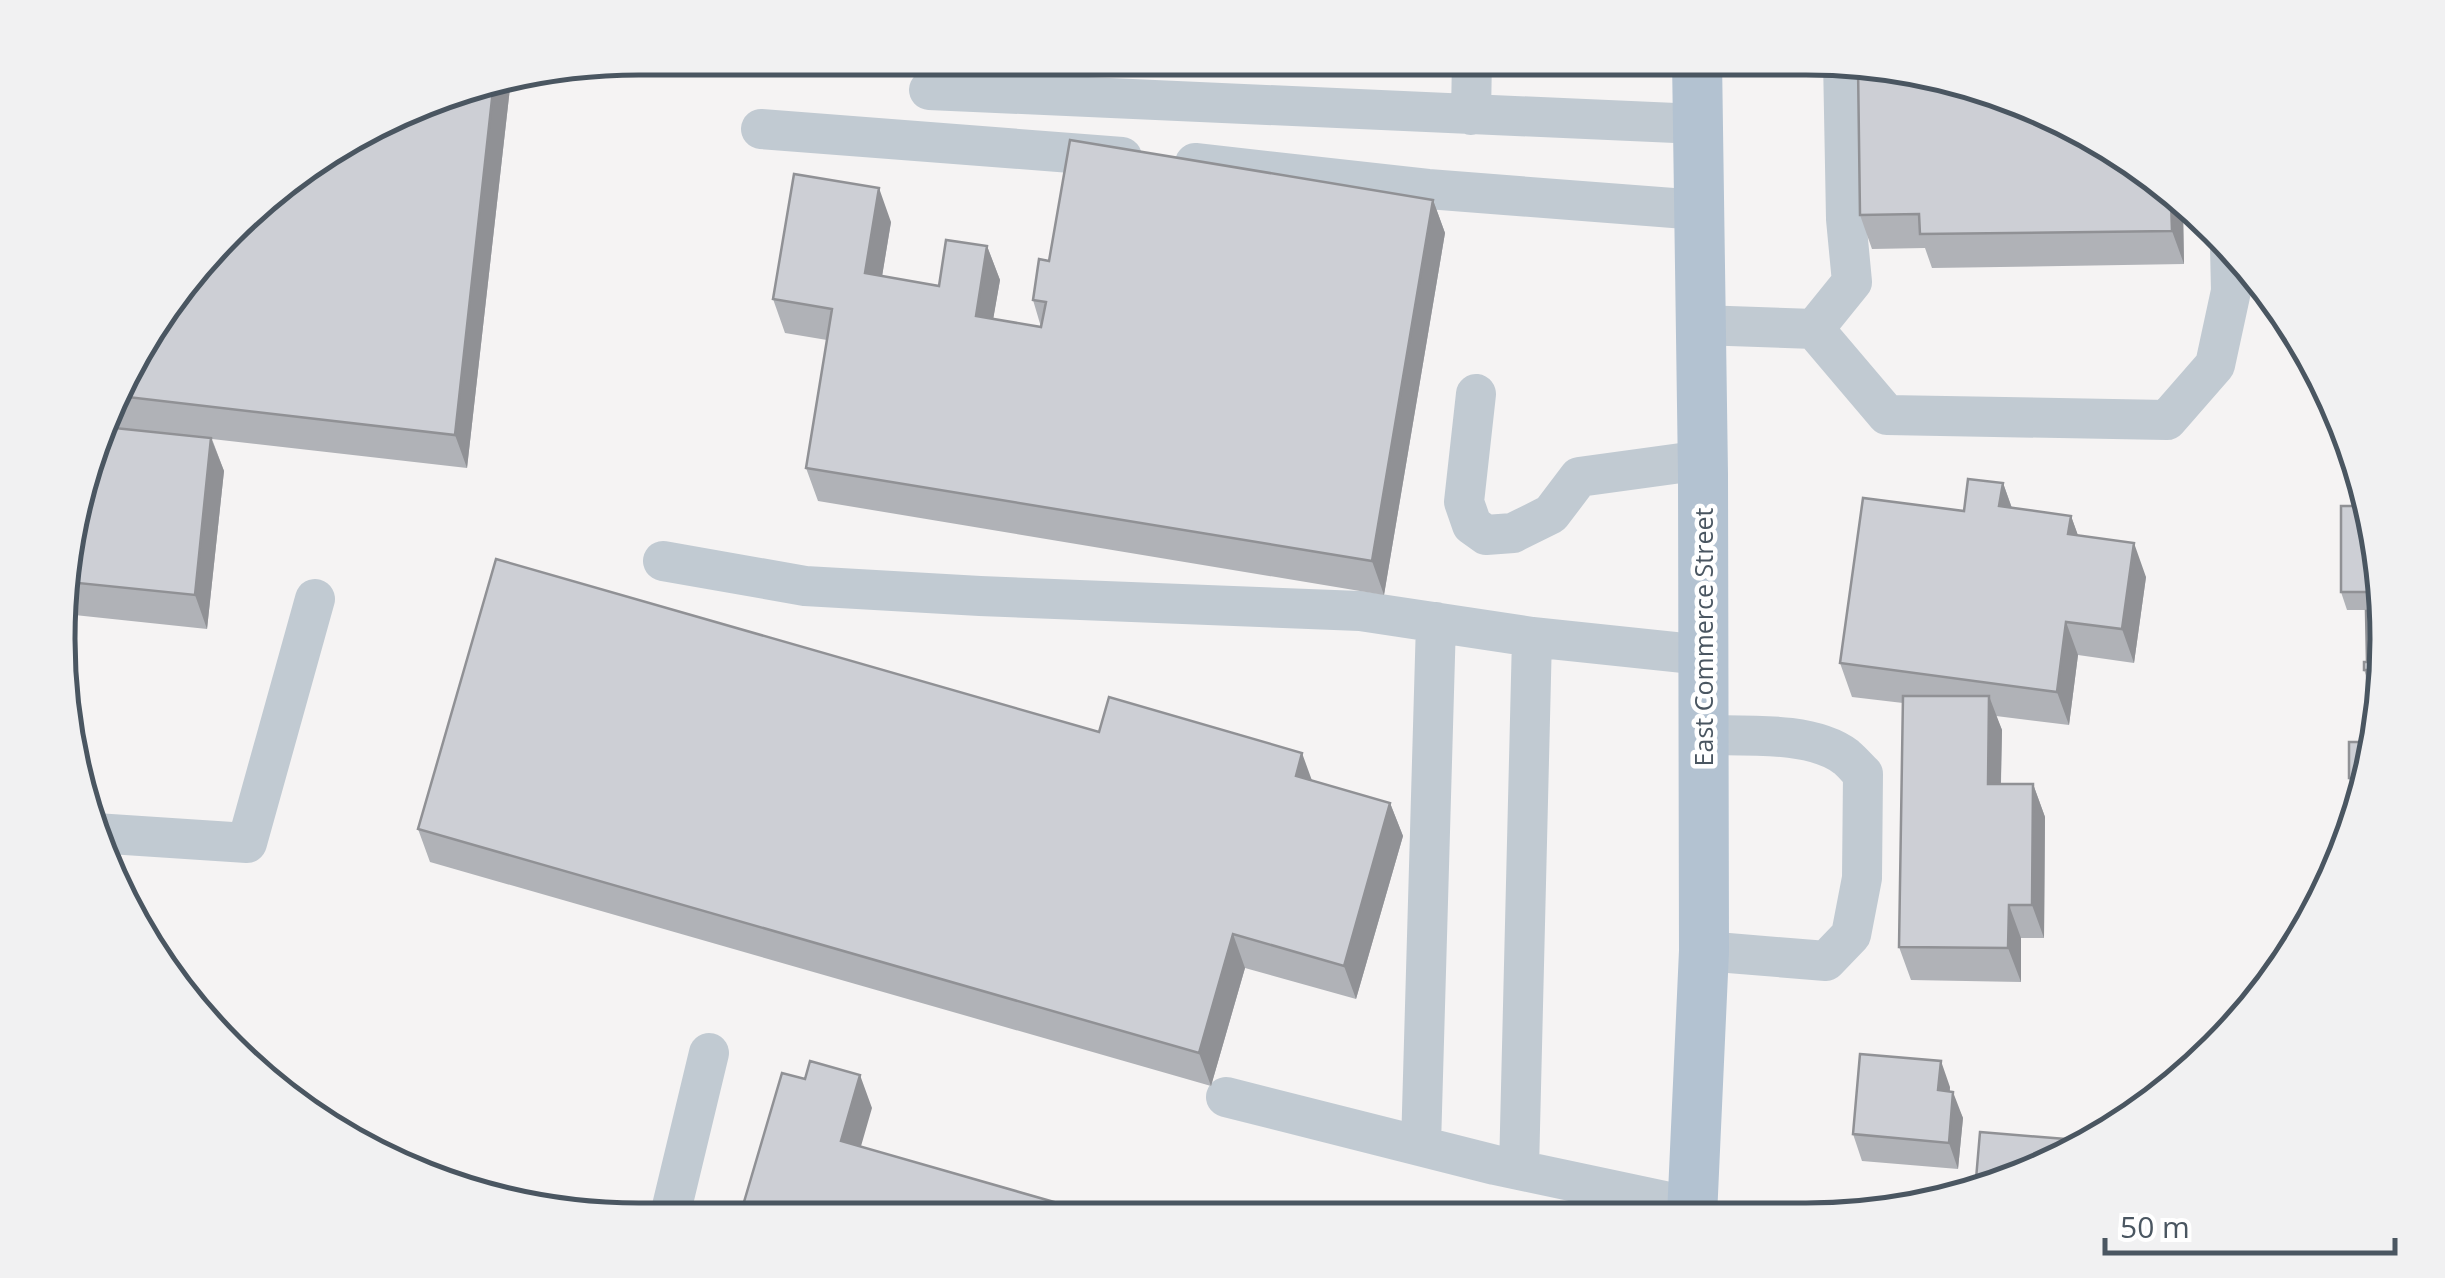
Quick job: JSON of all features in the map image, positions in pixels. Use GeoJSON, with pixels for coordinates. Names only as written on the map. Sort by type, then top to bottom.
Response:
{"type":"FeatureCollection","features":[{"type":"Feature","properties":{"kind":"main road","name":"East Commerce Street"},"geometry":{"type":"LineString","coordinates":[[1693,1203],[1704,951],[1697,75]]}},
{"type":"Feature","properties":{"kind":"lane"},"geometry":{"type":"LineString","coordinates":[[1471,115],[1472,75]]}},
{"type":"Feature","properties":{"kind":"lane"},"geometry":{"type":"LineString","coordinates":[[1814,329],[1852,282],[1846,220],[1843,76]]}},
{"type":"Feature","properties":{"kind":"lane"},"geometry":{"type":"LineString","coordinates":[[929,90],[1698,124]]}},
{"type":"Feature","properties":{"kind":"lane"},"geometry":{"type":"LineString","coordinates":[[761,130],[1164,160],[1428,189],[1699,210]]}},
{"type":"Feature","properties":{"kind":"lane"},"geometry":{"type":"LineString","coordinates":[[1700,325],[1814,329],[1886,416],[2168,420],[2215,365],[2231,291],[2230,268]]}},
{"type":"Feature","properties":{"kind":"lane"},"geometry":{"type":"LineString","coordinates":[[1476,394],[1464,502],[1472,526],[1486,535],[1513,533],[1551,514],[1579,477],[1702,460]]}},
{"type":"Feature","properties":{"kind":"lane"},"geometry":{"type":"LineString","coordinates":[[663,561],[804,586],[1360,612],[1704,655]]}},
{"type":"Feature","properties":{"kind":"lane"},"geometry":{"type":"LineString","coordinates":[[111,835],[247,842],[314,599]]}},
{"type":"Feature","properties":{"kind":"lane"},"geometry":{"type":"LineString","coordinates":[[1420,1146],[1436,622]]}},
{"type":"Feature","properties":{"kind":"lane"},"geometry":{"type":"LineString","coordinates":[[1519,1170],[1532,636]]}},
{"type":"Feature","properties":{"kind":"lane"},"geometry":{"type":"LineString","coordinates":[[1704,735],[1787,738],[1822,744],[1844,756],[1863,774],[1862,878],[1850,936],[1826,961],[1704,951]]}},
{"type":"Feature","properties":{"kind":"lane"},"geometry":{"type":"LineString","coordinates":[[673,1203],[709,1052]]}},
{"type":"Feature","properties":{"kind":"lane"},"geometry":{"type":"LineString","coordinates":[[1226,1098],[1659,1203]]}},
{"type":"Feature","properties":{"kind":"building"},"geometry":{"type":"Polygon","coordinates":[[[1858,78],[1952,94],[2055,133],[2119,170],[2171,210],[2172,231],[1920,234],[1919,214],[1860,215],[1858,78]]]}},
{"type":"Feature","properties":{"kind":"building"},"geometry":{"type":"Polygon","coordinates":[[[493,94],[455,435],[130,397],[170,326],[192,296],[267,215],[326,170],[390,133],[493,94]]]}},
{"type":"Feature","properties":{"kind":"building"},"geometry":{"type":"Polygon","coordinates":[[[1070,140],[1433,200],[1372,561],[806,468],[832,309],[773,299],[794,174],[879,188],[865,273],[939,286],[946,240],[987,246],[976,316],[1041,327],[1046,302],[1033,300],[1039,259],[1049,261],[1070,140]]]}},
{"type":"Feature","properties":{"kind":"building"},"geometry":{"type":"Polygon","coordinates":[[[116,428],[211,438],[195,595],[78,583],[94,493],[116,428]]]}},
{"type":"Feature","properties":{"kind":"building"},"geometry":{"type":"Polygon","coordinates":[[[1968,479],[2003,483],[1999,506],[2071,516],[2068,534],[2134,543],[2122,629],[2066,622],[2057,692],[1840,663],[1863,498],[1964,511],[1968,479]]]}},
{"type":"Feature","properties":{"kind":"building"},"geometry":{"type":"Polygon","coordinates":[[[2341,506],[2354,506],[2368,592],[2341,592],[2341,506]]]}},
{"type":"Feature","properties":{"kind":"building"},"geometry":{"type":"Polygon","coordinates":[[[496,559],[1099,732],[1109,697],[1302,753],[1296,776],[1390,803],[1344,966],[1233,934],[1199,1053],[418,829],[496,559]]]}},
{"type":"Feature","properties":{"kind":"building"},"geometry":{"type":"Polygon","coordinates":[[[2366,611],[2369,611],[2370,639],[2367,694],[2364,670],[2366,611]]]}},
{"type":"Feature","properties":{"kind":"building"},"geometry":{"type":"Polygon","coordinates":[[[1903,696],[1989,696],[1988,784],[2033,784],[2032,905],[2009,905],[2008,948],[1899,947],[1903,696]]]}},
{"type":"Feature","properties":{"kind":"building"},"geometry":{"type":"Polygon","coordinates":[[[2349,742],[2360,742],[2353,778],[2349,778],[2349,742]]]}},
{"type":"Feature","properties":{"kind":"building"},"geometry":{"type":"Polygon","coordinates":[[[1860,1054],[1941,1061],[1938,1090],[1953,1092],[1949,1143],[1853,1134],[1860,1054]]]}},
{"type":"Feature","properties":{"kind":"building"},"geometry":{"type":"Polygon","coordinates":[[[810,1061],[860,1075],[841,1141],[1058,1203],[744,1203],[782,1073],[805,1079],[810,1061]]]}},
{"type":"Feature","properties":{"kind":"building"},"geometry":{"type":"Polygon","coordinates":[[[1980,1132],[2066,1139],[2022,1160],[1976,1176],[1980,1132]]]}}]}
